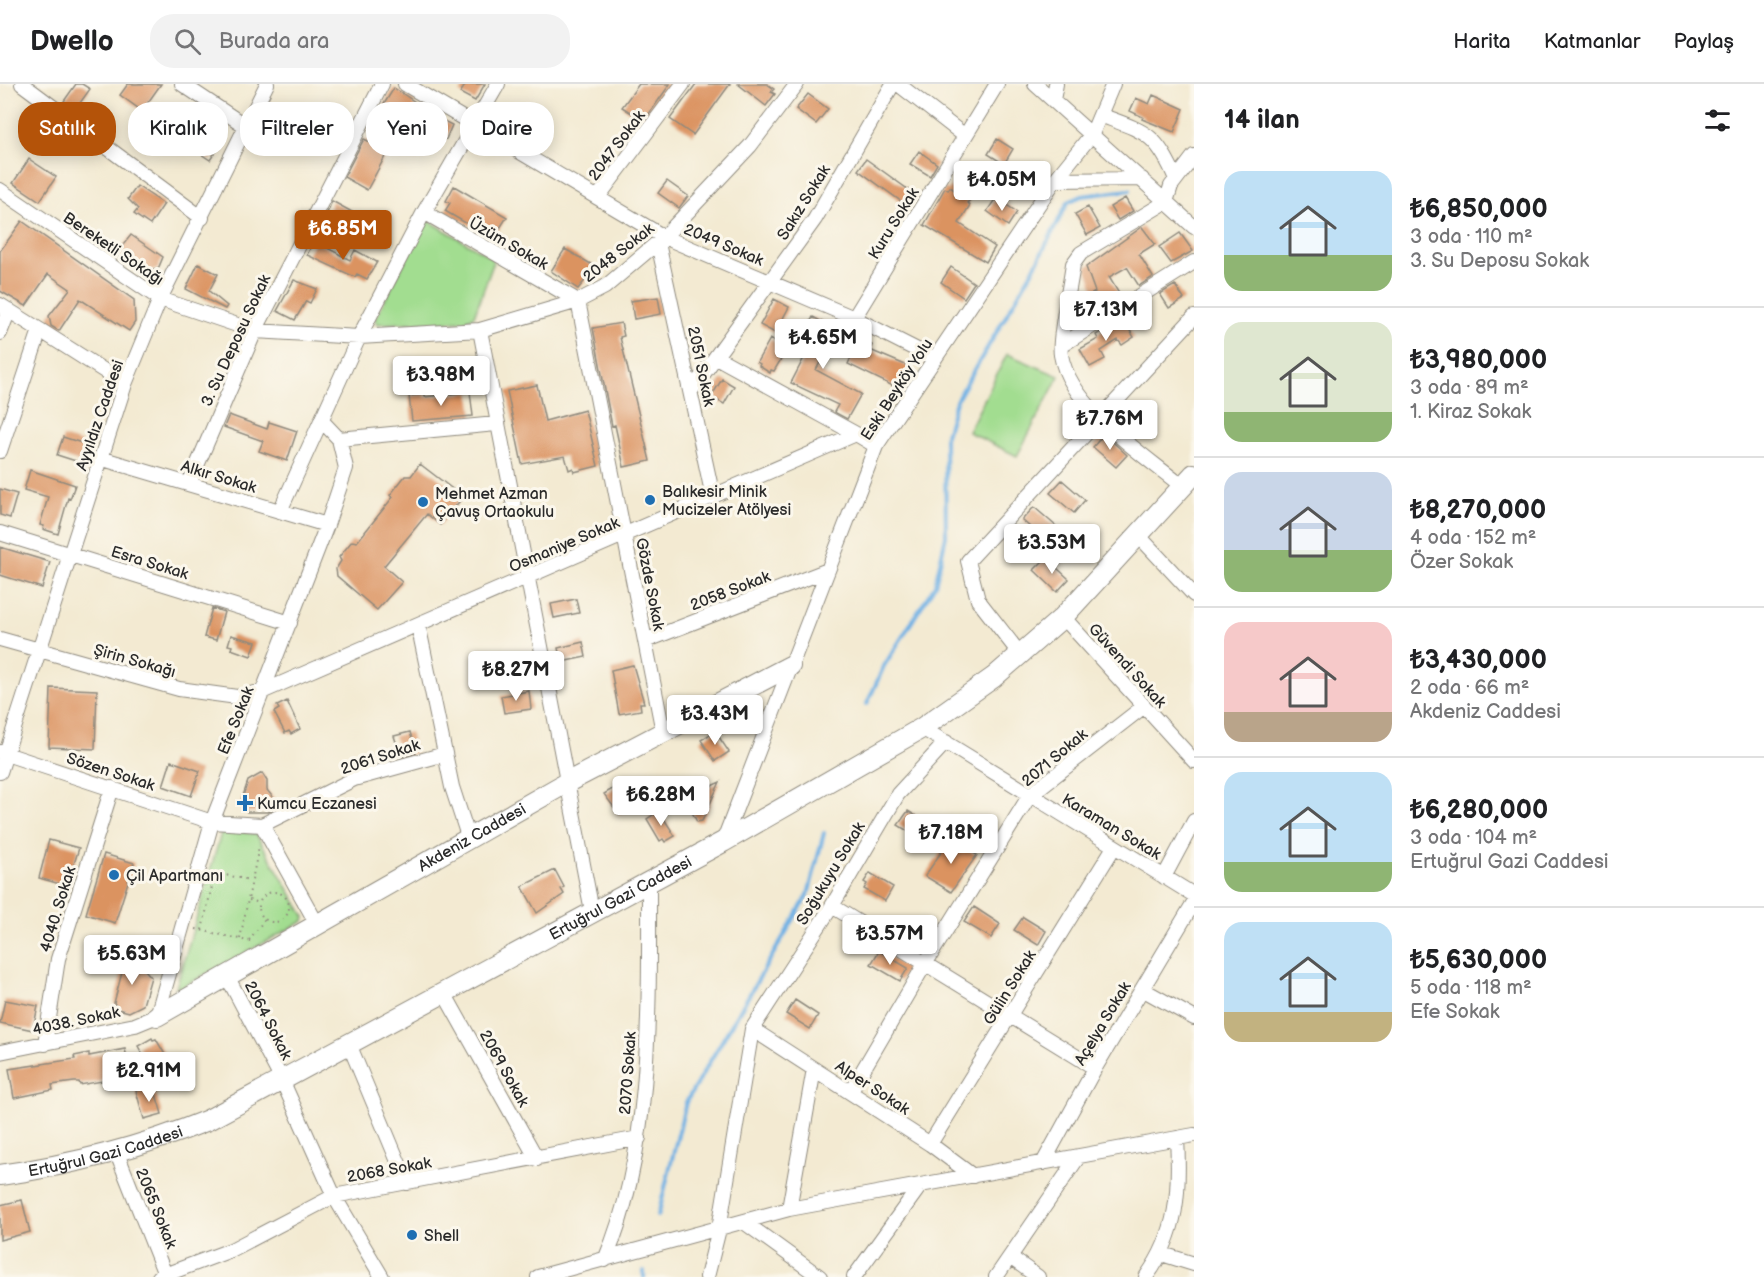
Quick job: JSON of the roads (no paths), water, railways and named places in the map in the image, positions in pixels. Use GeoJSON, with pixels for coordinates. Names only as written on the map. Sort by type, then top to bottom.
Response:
{"type":"FeatureCollection","features":[{"type":"Feature","properties":{"kind":"main road","name":"Ertuğrul Gazi Caddesi"},"geometry":{"type":"LineString","coordinates":[[0,1175],[35,1170],[158,1140],[208,1120],[723,842],[922,728],[994,677],[1063,617],[1189,480]]}},
{"type":"Feature","properties":{"kind":"main road","name":"Akdeniz Caddesi"},"geometry":{"type":"LineString","coordinates":[[157,1016],[566,783],[790,666]]}},
{"type":"Feature","properties":{"kind":"street"},"geometry":{"type":"LineString","coordinates":[[22,84],[202,218]]}},
{"type":"Feature","properties":{"kind":"street"},"geometry":{"type":"LineString","coordinates":[[183,84],[240,122]]}},
{"type":"Feature","properties":{"kind":"street","name":"Ayyıldız Caddesi"},"geometry":{"type":"LineString","coordinates":[[259,102],[267,84]]}},
{"type":"Feature","properties":{"kind":"street","name":"3. Su Deposu Sokak"},"geometry":{"type":"LineString","coordinates":[[189,484],[255,331],[382,84]]}},
{"type":"Feature","properties":{"kind":"street","name":"2049 Sokak"},"geometry":{"type":"LineString","coordinates":[[405,84],[460,115]]}},
{"type":"Feature","properties":{"kind":"street"},"geometry":{"type":"LineString","coordinates":[[489,102],[498,84]]}},
{"type":"Feature","properties":{"kind":"street","name":"2047 Sokak"},"geometry":{"type":"LineString","coordinates":[[598,197],[683,84]]}},
{"type":"Feature","properties":{"kind":"street","name":"2048 Sokak"},"geometry":{"type":"LineString","coordinates":[[359,337],[480,330],[578,302],[605,287],[661,240],[750,146],[797,84]]}},
{"type":"Feature","properties":{"kind":"street","name":"Sakız Sokak"},"geometry":{"type":"LineString","coordinates":[[691,391],[815,219],[893,84]]}},
{"type":"Feature","properties":{"kind":"street"},"geometry":{"type":"LineString","coordinates":[[898,84],[965,136]]}},
{"type":"Feature","properties":{"kind":"street","name":"Kuru Sokak"},"geometry":{"type":"LineString","coordinates":[[854,318],[997,84]]}},
{"type":"Feature","properties":{"kind":"street"},"geometry":{"type":"LineString","coordinates":[[1035,84],[1194,227]]}},
{"type":"Feature","properties":{"kind":"street"},"geometry":{"type":"LineString","coordinates":[[1053,100],[1056,84]]}},
{"type":"Feature","properties":{"kind":"street","name":"Eski Beyköy Yolu"},"geometry":{"type":"LineString","coordinates":[[723,842],[876,446],[1055,180],[1092,134],[1113,84]]}},
{"type":"Feature","properties":{"kind":"street"},"geometry":{"type":"LineString","coordinates":[[1100,115],[1150,136],[1166,155],[1176,179]]}},
{"type":"Feature","properties":{"kind":"street","name":"Ayyıldız Caddesi"},"geometry":{"type":"LineString","coordinates":[[0,772],[3,753],[39,650],[125,384],[160,299],[240,141]]}},
{"type":"Feature","properties":{"kind":"street"},"geometry":{"type":"LineString","coordinates":[[280,511],[359,337],[424,212],[460,153]]}},
{"type":"Feature","properties":{"kind":"street","name":"2049 Sokak"},"geometry":{"type":"LineString","coordinates":[[529,156],[598,197],[661,240],[770,282],[854,318],[935,359]]}},
{"type":"Feature","properties":{"kind":"street"},"geometry":{"type":"LineString","coordinates":[[1189,480],[1102,420],[1071,382],[1060,353],[1073,264],[1077,258],[1166,202],[1176,179],[1194,156]]}},
{"type":"Feature","properties":{"kind":"street"},"geometry":{"type":"LineString","coordinates":[[1055,180],[1142,179]]}},
{"type":"Feature","properties":{"kind":"street","name":"Bereketli Sokağı"},"geometry":{"type":"LineString","coordinates":[[0,190],[160,299],[255,331],[359,337]]}},
{"type":"Feature","properties":{"kind":"street","name":"Üzüm Sokak"},"geometry":{"type":"LineString","coordinates":[[424,212],[578,302]]}},
{"type":"Feature","properties":{"kind":"street","name":"2051 Sokak"},"geometry":{"type":"LineString","coordinates":[[661,240],[713,497]]}},
{"type":"Feature","properties":{"kind":"street"},"geometry":{"type":"LineString","coordinates":[[1062,345],[1194,262]]}},
{"type":"Feature","properties":{"kind":"street","name":"Gözde Sokak"},"geometry":{"type":"LineString","coordinates":[[578,302],[663,732]]}},
{"type":"Feature","properties":{"kind":"street"},"geometry":{"type":"LineString","coordinates":[[0,333],[4,307],[125,384]]}},
{"type":"Feature","properties":{"kind":"street"},"geometry":{"type":"LineString","coordinates":[[1020,654],[978,600],[968,561],[1102,420],[1194,317]]}},
{"type":"Feature","properties":{"kind":"street"},"geometry":{"type":"LineString","coordinates":[[0,451],[40,330]]}},
{"type":"Feature","properties":{"kind":"street"},"geometry":{"type":"LineString","coordinates":[[480,330],[496,424],[528,577],[592,911]]}},
{"type":"Feature","properties":{"kind":"street"},"geometry":{"type":"LineString","coordinates":[[716,357],[876,446]]}},
{"type":"Feature","properties":{"kind":"street"},"geometry":{"type":"LineString","coordinates":[[321,420],[339,439],[496,424]]}},
{"type":"Feature","properties":{"kind":"street","name":"Osmaniye Sokak"},"geometry":{"type":"LineString","coordinates":[[264,691],[856,434]]}},
{"type":"Feature","properties":{"kind":"street","name":"Efe Sokak"},"geometry":{"type":"LineString","coordinates":[[157,1016],[212,822],[290,623],[346,468],[339,439]]}},
{"type":"Feature","properties":{"kind":"street","name":"Alkır Sokak"},"geometry":{"type":"LineString","coordinates":[[100,458],[327,525]]}},
{"type":"Feature","properties":{"kind":"street","name":"Esra Sokak"},"geometry":{"type":"LineString","coordinates":[[0,533],[290,623]]}},
{"type":"Feature","properties":{"kind":"street"},"geometry":{"type":"LineString","coordinates":[[1138,535],[1194,596]]}},
{"type":"Feature","properties":{"kind":"street","name":"2058 Sokak"},"geometry":{"type":"LineString","coordinates":[[645,641],[828,570]]}},
{"type":"Feature","properties":{"kind":"street","name":"Güvendi Sokak"},"geometry":{"type":"LineString","coordinates":[[1063,617],[1194,761]]}},
{"type":"Feature","properties":{"kind":"street"},"geometry":{"type":"LineString","coordinates":[[418,624],[456,801],[469,839]]}},
{"type":"Feature","properties":{"kind":"street","name":"Şirin Sokağı"},"geometry":{"type":"LineString","coordinates":[[0,639],[179,689],[237,697],[264,691]]}},
{"type":"Feature","properties":{"kind":"street","name":"2071 Sokak"},"geometry":{"type":"LineString","coordinates":[[850,1092],[925,964],[1030,795],[1143,707]]}},
{"type":"Feature","properties":{"kind":"street","name":"Karaman Sokak"},"geometry":{"type":"LineString","coordinates":[[922,728],[1194,895]]}},
{"type":"Feature","properties":{"kind":"street","name":"Soğukuyu Sokak"},"geometry":{"type":"LineString","coordinates":[[752,1029],[832,906],[898,794],[946,742]]}},
{"type":"Feature","properties":{"kind":"street","name":"Sözen Sokak"},"geometry":{"type":"LineString","coordinates":[[3,753],[212,822],[262,825]]}},
{"type":"Feature","properties":{"kind":"street","name":"2061 Sokak"},"geometry":{"type":"LineString","coordinates":[[262,825],[354,779],[445,754]]}},
{"type":"Feature","properties":{"kind":"street","name":"4040. Sokak"},"geometry":{"type":"LineString","coordinates":[[45,1044],[58,959],[112,788]]}},
{"type":"Feature","properties":{"kind":"street"},"geometry":{"type":"LineString","coordinates":[[1164,877],[1194,821]]}},
{"type":"Feature","properties":{"kind":"street"},"geometry":{"type":"LineString","coordinates":[[262,825],[317,924]]}},
{"type":"Feature","properties":{"kind":"street","name":"Gülin Sokak"},"geometry":{"type":"LineString","coordinates":[[930,1144],[1114,847]]}},
{"type":"Feature","properties":{"kind":"street","name":"2070 Sokak"},"geometry":{"type":"LineString","coordinates":[[605,1260],[619,1228],[639,1138],[649,991],[650,882]]}},
{"type":"Feature","properties":{"kind":"street","name":"Açelya Sokak"},"geometry":{"type":"LineString","coordinates":[[1042,1163],[1095,1068],[1194,903]]}},
{"type":"Feature","properties":{"kind":"street"},"geometry":{"type":"LineString","coordinates":[[832,906],[1095,1068]]}},
{"type":"Feature","properties":{"kind":"street","name":"2064 Sokak"},"geometry":{"type":"LineString","coordinates":[[227,976],[282,1080],[334,1196],[382,1277]]}},
{"type":"Feature","properties":{"kind":"street"},"geometry":{"type":"LineString","coordinates":[[1142,989],[1194,1018]]}},
{"type":"Feature","properties":{"kind":"street","name":"2069 Sokak"},"geometry":{"type":"LineString","coordinates":[[444,993],[537,1159]]}},
{"type":"Feature","properties":{"kind":"street","name":"4038. Sokak"},"geometry":{"type":"LineString","coordinates":[[0,1052],[135,1025],[157,1016]]}},
{"type":"Feature","properties":{"kind":"street"},"geometry":{"type":"LineString","coordinates":[[707,1277],[719,1229],[752,1029]]}},
{"type":"Feature","properties":{"kind":"street","name":"Alper Sokak"},"geometry":{"type":"LineString","coordinates":[[752,1029],[930,1144],[973,1176]]}},
{"type":"Feature","properties":{"kind":"street"},"geometry":{"type":"LineString","coordinates":[[349,1044],[407,1183]]}},
{"type":"Feature","properties":{"kind":"street"},"geometry":{"type":"LineString","coordinates":[[789,1209],[814,1069]]}},
{"type":"Feature","properties":{"kind":"street"},"geometry":{"type":"LineString","coordinates":[[538,1277],[586,1271],[605,1260],[789,1209],[1194,1135]]}},
{"type":"Feature","properties":{"kind":"street","name":"2068 Sokak"},"geometry":{"type":"LineString","coordinates":[[163,1276],[231,1250],[334,1196],[639,1138]]}},
{"type":"Feature","properties":{"kind":"street"},"geometry":{"type":"LineString","coordinates":[[1146,1277],[1162,1254],[1174,1216],[1180,1183],[1177,1138]]}},
{"type":"Feature","properties":{"kind":"street","name":"2065 Sokak"},"geometry":{"type":"LineString","coordinates":[[116,1150],[163,1276]]}},
{"type":"Feature","properties":{"kind":"street"},"geometry":{"type":"LineString","coordinates":[[996,1277],[1079,1156]]}},
{"type":"Feature","properties":{"kind":"street"},"geometry":{"type":"LineString","coordinates":[[854,1277],[920,1185]]}},
{"type":"Feature","properties":{"kind":"street"},"geometry":{"type":"LineString","coordinates":[[744,1222],[820,1277]]}},
{"type":"Feature","properties":{"kind":"street"},"geometry":{"type":"LineString","coordinates":[[1162,1254],[1194,1264]]}},
{"type":"Feature","properties":{"kind":"street"},"geometry":{"type":"LineString","coordinates":[[1010,1257],[1038,1277]]}},
{"type":"Feature","properties":{"kind":"waterway"},"geometry":{"type":"LineString","coordinates":[[867,704],[884,666],[935,585],[946,536],[945,438],[956,401],[1033,270],[1068,202],[1082,196],[1130,190]]}},
{"type":"Feature","properties":{"kind":"waterway"},"geometry":{"type":"LineString","coordinates":[[658,1216],[686,1102],[808,895],[824,833]]}},
{"type":"Feature","properties":{"kind":"waterway"},"geometry":{"type":"LineString","coordinates":[[644,1271],[644,1277]]}},
{"type":"Feature","properties":{"kind":"place","name":"Balıkesir Minik Mucizeler Atölyesi"},"geometry":{"type":"Point","coordinates":[650,500]}},
{"type":"Feature","properties":{"kind":"place","name":"Mehmet Azman Çavuş Ortaokulu"},"geometry":{"type":"Point","coordinates":[423,502]}},
{"type":"Feature","properties":{"kind":"place","name":"Kumcu Eczanesi"},"geometry":{"type":"Point","coordinates":[245,803]}},
{"type":"Feature","properties":{"kind":"place","name":"Çil Apartmanı"},"geometry":{"type":"Point","coordinates":[114,875]}},
{"type":"Feature","properties":{"kind":"place","name":"Shell"},"geometry":{"type":"Point","coordinates":[412,1235]}}]}
